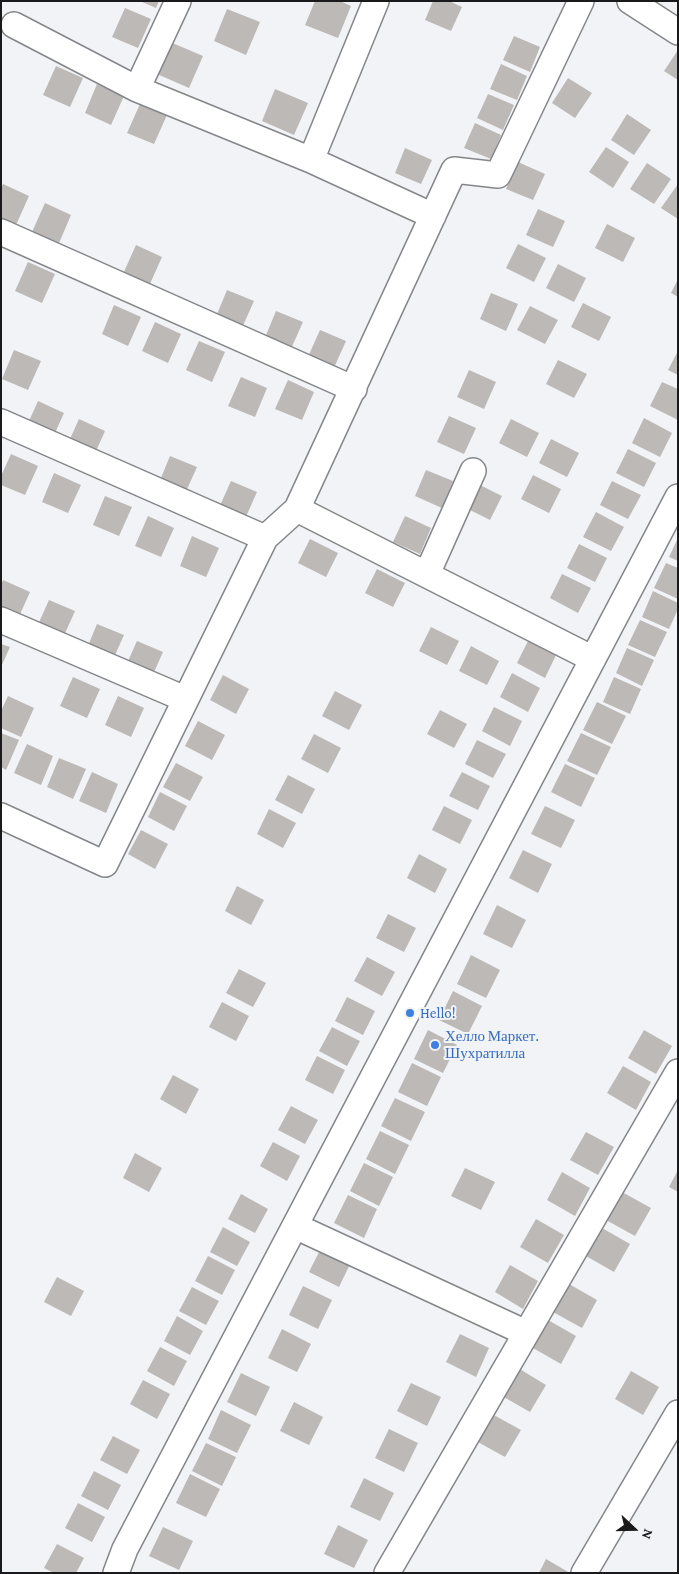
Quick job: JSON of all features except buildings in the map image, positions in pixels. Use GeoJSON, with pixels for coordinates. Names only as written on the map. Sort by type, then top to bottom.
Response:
{"type":"FeatureCollection","features":[{"type":"Feature","properties":{"kind":"street"},"geometry":{"type":"LineString","coordinates":[[137,89],[178,1]]}},
{"type":"Feature","properties":{"kind":"street"},"geometry":{"type":"LineString","coordinates":[[311,160],[376,1]]}},
{"type":"Feature","properties":{"kind":"street"},"geometry":{"type":"LineString","coordinates":[[1,816],[105,864],[265,538],[297,509],[454,170],[498,175],[581,1]]}},
{"type":"Feature","properties":{"kind":"street"},"geometry":{"type":"LineString","coordinates":[[630,1],[678,32]]}},
{"type":"Feature","properties":{"kind":"street"},"geometry":{"type":"LineString","coordinates":[[14,25],[137,89],[311,160],[433,216]]}},
{"type":"Feature","properties":{"kind":"street"},"geometry":{"type":"LineString","coordinates":[[1,232],[354,389]]}},
{"type":"Feature","properties":{"kind":"street"},"geometry":{"type":"LineString","coordinates":[[1,422],[265,538]]}},
{"type":"Feature","properties":{"kind":"street"},"geometry":{"type":"LineString","coordinates":[[427,574],[473,471]]}},
{"type":"Feature","properties":{"kind":"street"},"geometry":{"type":"LineString","coordinates":[[116,1573],[125,1549],[678,496]]}},
{"type":"Feature","properties":{"kind":"street"},"geometry":{"type":"LineString","coordinates":[[297,509],[593,659]]}},
{"type":"Feature","properties":{"kind":"street"},"geometry":{"type":"LineString","coordinates":[[1,620],[185,699]]}},
{"type":"Feature","properties":{"kind":"street"},"geometry":{"type":"LineString","coordinates":[[387,1573],[678,1072]]}},
{"type":"Feature","properties":{"kind":"street"},"geometry":{"type":"LineString","coordinates":[[295,1226],[526,1333]]}},
{"type":"Feature","properties":{"kind":"street"},"geometry":{"type":"LineString","coordinates":[[584,1573],[678,1413]]}},
{"type":"Feature","properties":{"kind":"place","name":"Hello!"},"geometry":{"type":"Point","coordinates":[410,1013]}},
{"type":"Feature","properties":{"kind":"place","name":"Хелло Маркет. Шухратилла"},"geometry":{"type":"Point","coordinates":[435,1045]}}]}
